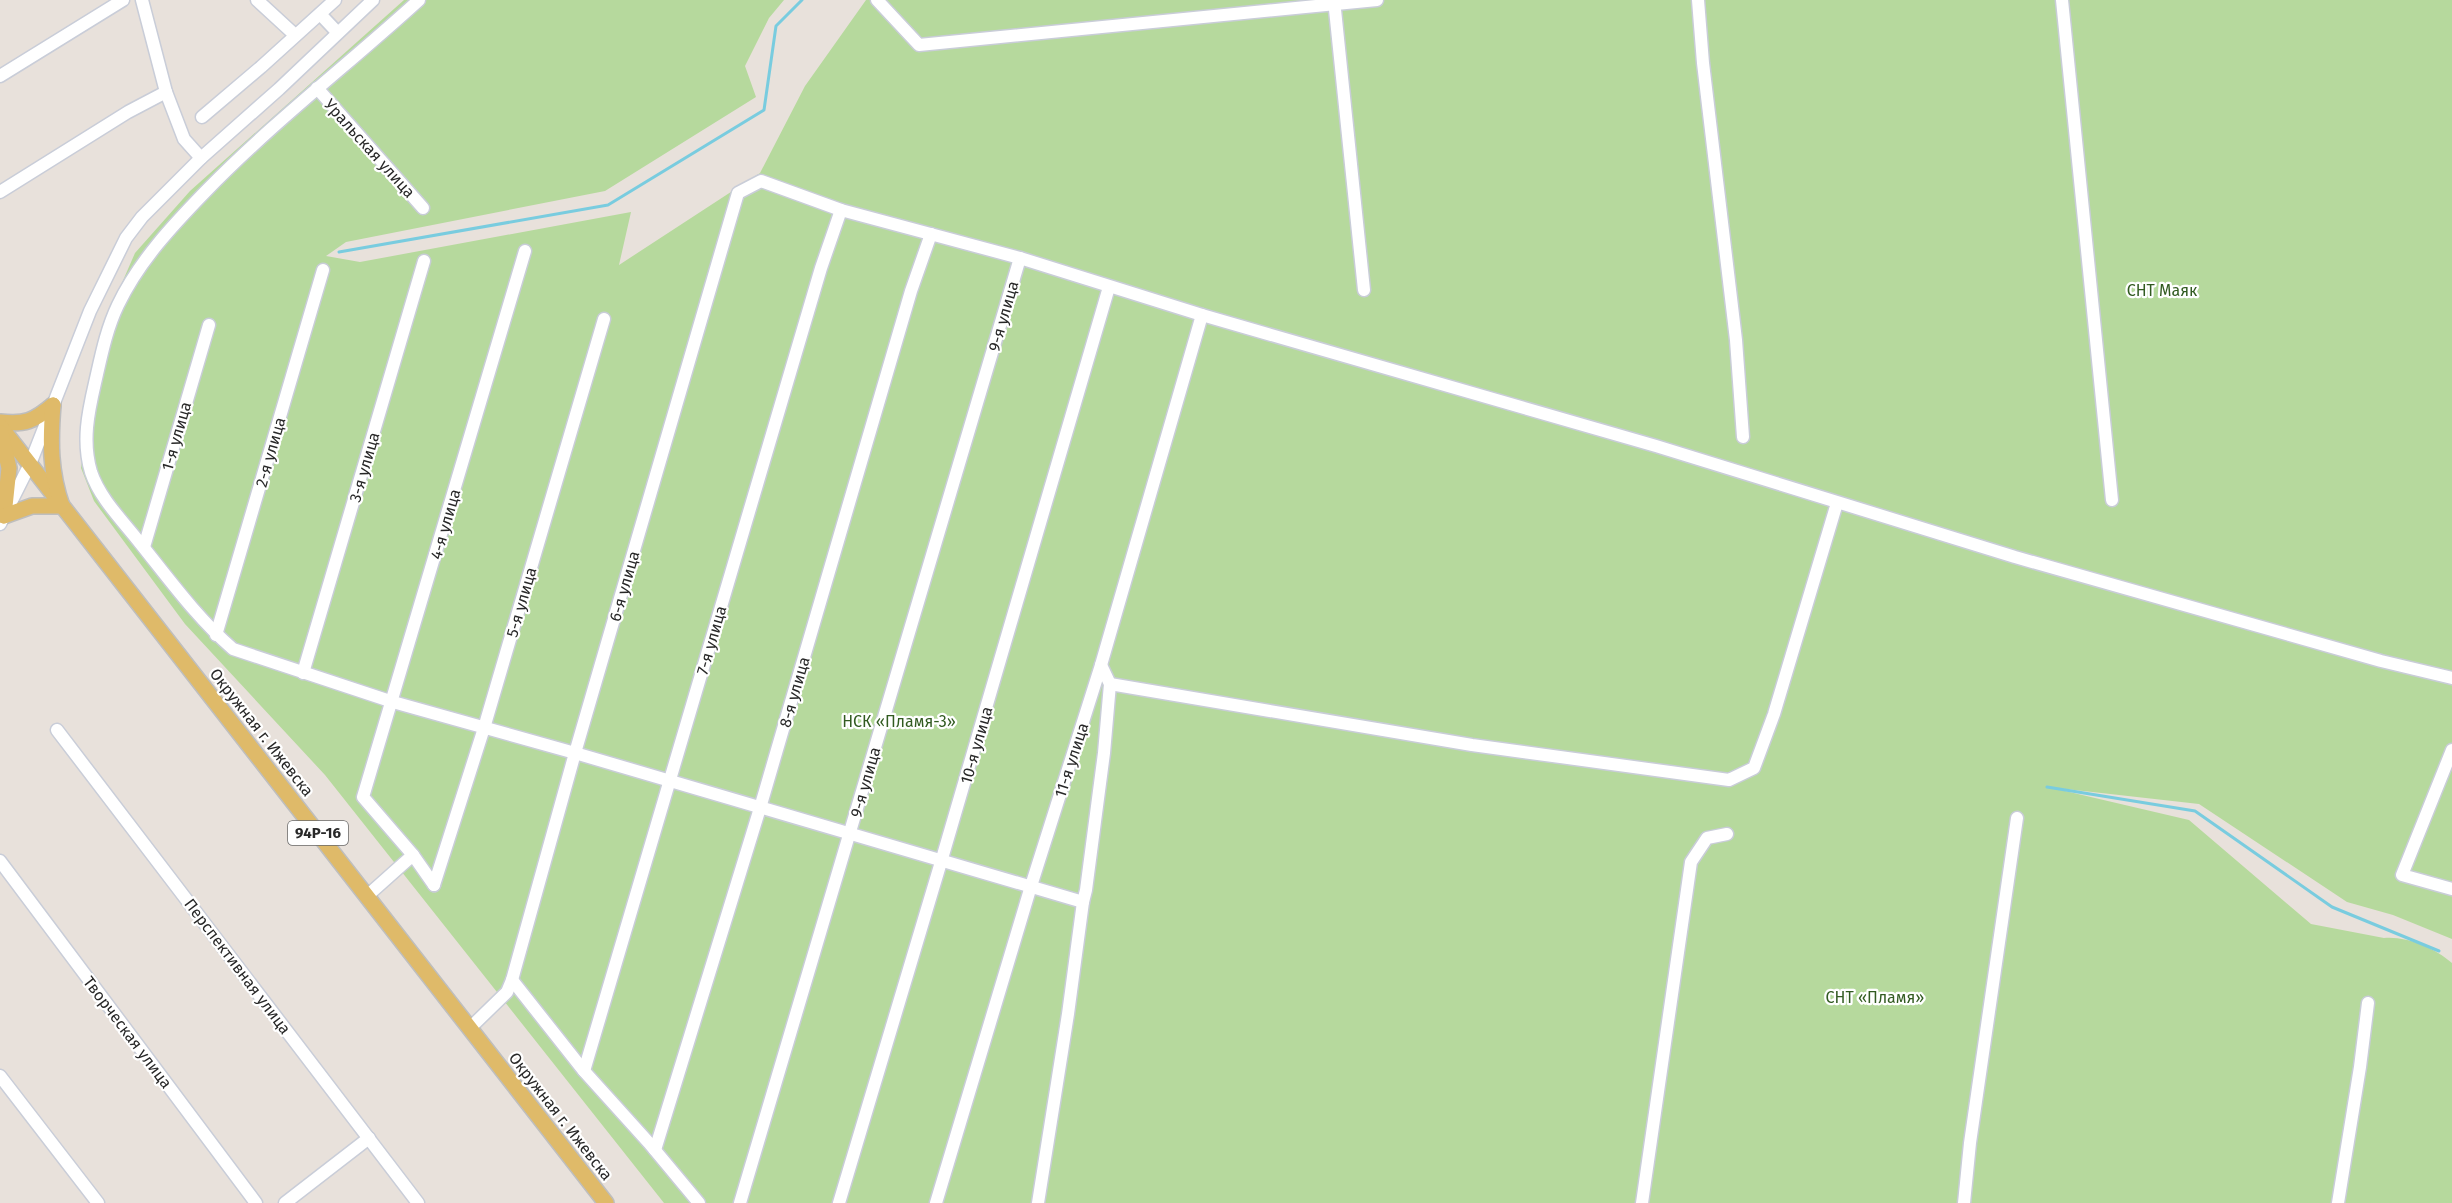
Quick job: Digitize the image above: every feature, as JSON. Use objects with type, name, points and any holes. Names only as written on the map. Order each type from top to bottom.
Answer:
[{"type":"main road","points":[[0,422],[16,424],[34,420],[53,405]]},
{"type":"main road","points":[[2,520],[32,506],[62,506],[52,472],[50,448],[53,405]]},
{"type":"main road","name":"Окружная г. Ижевска","points":[[0,426],[606,1203]]},
{"type":"main road","points":[[0,432],[6,446],[9,468],[2,520]]},
{"type":"street","points":[[0,76],[123,0]]},
{"type":"street","points":[[142,0],[166,92],[184,139],[201,158]]},
{"type":"street","points":[[257,0],[295,35]]},
{"type":"street","points":[[202,117],[261,68],[335,0]]},
{"type":"street","points":[[2,520],[30,464],[85,326],[126,238],[142,216],[201,158],[279,89],[373,0]]},
{"type":"street","points":[[419,0],[246,151],[181,216],[142,264],[127,288],[107,333],[86,424],[91,471],[98,489],[171,584],[216,635],[232,649],[393,702],[1083,902]]},
{"type":"street","points":[[877,0],[919,45],[1334,2],[1377,0]]},
{"type":"street","points":[[1698,0],[1702,63],[1736,340],[1743,437]]},
{"type":"street","points":[[2062,0],[2112,500]]},
{"type":"street","points":[[1334,2],[1364,290]]},
{"type":"street","points":[[321,14],[338,32]]},
{"type":"street","name":"Уральская улица","points":[[317,88],[423,208]]},
{"type":"street","points":[[0,192],[128,112],[166,92]]},
{"type":"street","name":"6-я улица","points":[[512,980],[575,753],[738,193],[760,181],[841,210]]},
{"type":"street","points":[[841,210],[1020,258],[1202,315],[1656,447],[2127,589],[2381,661],[2452,678]]},
{"type":"street","name":"7-я улица","points":[[584,1071],[818,279],[841,210]]},
{"type":"street","name":"8-я улица","points":[[656,1150],[760,808],[911,291],[931,234]]},
{"type":"street","name":"4-я улица","points":[[412,855],[363,797],[525,251]]},
{"type":"street","name":"9-я улица","points":[[740,1203],[1020,258]]},
{"type":"street","name":"3-я улица","points":[[303,673],[424,261]]},
{"type":"street","name":"2-я улица","points":[[216,635],[323,270]]},
{"type":"street","name":"10-я улица","points":[[839,1203],[942,862],[1109,287]]},
{"type":"street","name":"11-я улица","points":[[936,1203],[1031,886],[1101,665],[1202,315]]},
{"type":"street","name":"5-я улица","points":[[412,855],[434,885],[484,728],[604,319]]},
{"type":"street","name":"1-я улица","points":[[144,547],[209,325]]},
{"type":"street","points":[[85,326],[107,333]]},
{"type":"street","points":[[1110,684],[1472,745],[1729,780],[1754,768],[1774,714],[1837,503]]},
{"type":"street","points":[[1038,1203],[1086,890],[1104,753],[1110,684],[1101,665]]},
{"type":"street","name":"Перспективная улица","points":[[57,730],[418,1203]]},
{"type":"street","points":[[2452,750],[2402,875],[2452,889]]},
{"type":"street","points":[[1964,1203],[1970,1143],[2017,818]]},
{"type":"street","points":[[1642,1203],[1691,862],[1707,838],[1727,834]]},
{"type":"street","points":[[367,896],[412,855]]},
{"type":"street","name":"Творческая улица","points":[[0,861],[256,1203]]},
{"type":"street","points":[[470,1028],[507,992],[512,980],[584,1071],[656,1150],[699,1203]]},
{"type":"street","points":[[2338,1203],[2360,1067],[2367,1003]]},
{"type":"street","points":[[0,1076],[98,1203]]},
{"type":"street","points":[[285,1203],[369,1138]]},
{"type":"green space","name":"НСК «Пламя-3»","points":[[404,0],[784,0],[769,18],[745,66],[756,97],[605,191],[346,242],[326,256],[360,262],[631,212],[619,265],[760,173],[805,86],[866,0],[2452,0],[2452,939],[2393,915],[2347,902],[2199,804],[2048,787],[2189,820],[2311,924],[2411,941],[2437,952],[2452,963],[2452,1203],[664,1203],[325,775],[185,624],[94,501],[81,468],[101,331],[135,253],[190,191]]},
{"type":"waterway","points":[[339,252],[608,205],[764,110],[776,26],[802,0]]},
{"type":"waterway","points":[[2047,787],[2195,811],[2332,907],[2439,951]]},
{"type":"park label","name":"СНТ Маяк","points":[[2162,290]]},
{"type":"park label","name":"СНТ «Пламя»","points":[[1875,997]]}]
